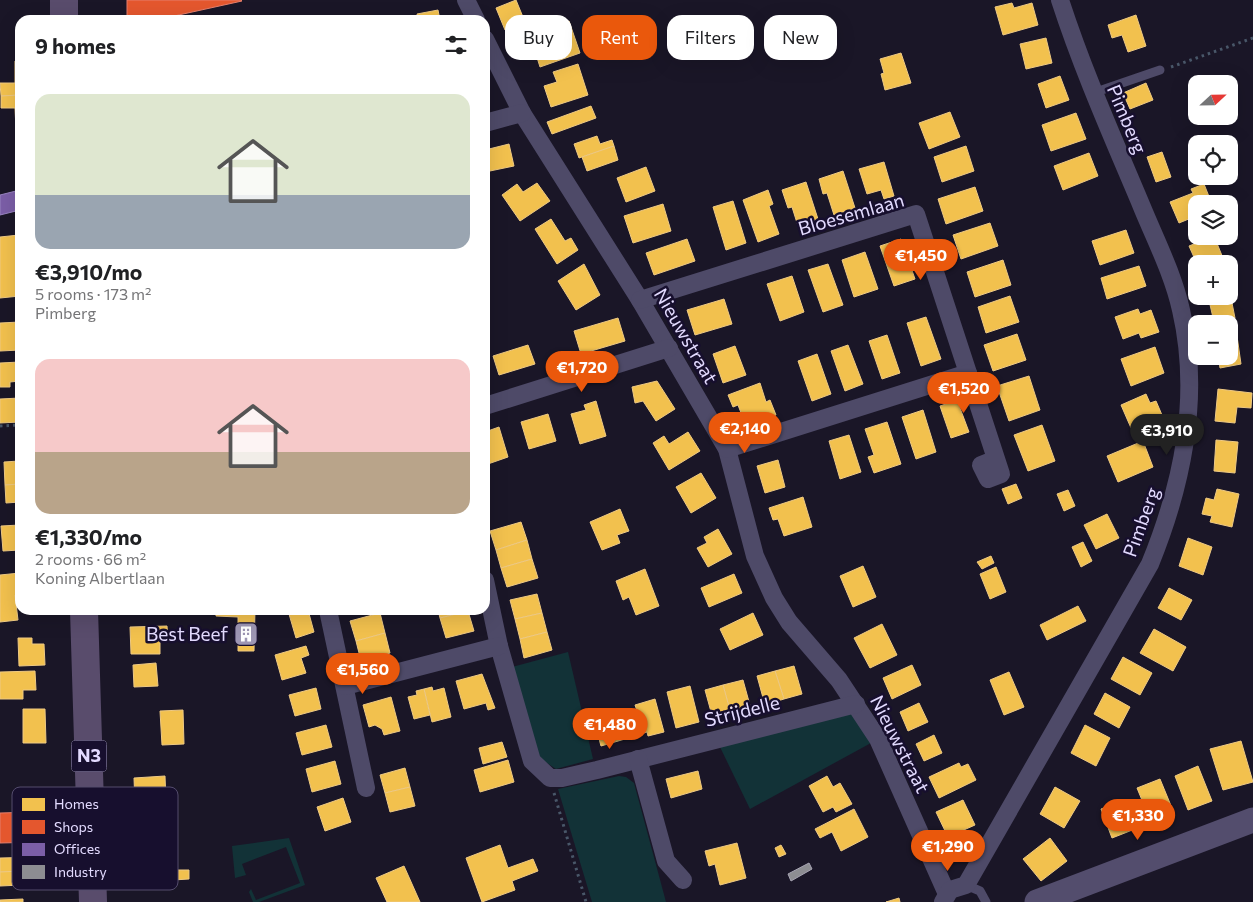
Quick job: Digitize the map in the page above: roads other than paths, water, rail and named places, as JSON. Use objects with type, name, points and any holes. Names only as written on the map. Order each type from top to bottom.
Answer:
[{"type":"main road","points":[[64,0],[64,15]]},
{"type":"main road","name":"N3","points":[[84,615],[89,787]]},
{"type":"street","points":[[466,0],[474,15]]},
{"type":"street","name":"Pimberg","points":[[966,885],[1150,564],[1167,522],[1181,470],[1188,423],[1189,387],[1186,341],[1181,310],[1173,282],[1092,93],[1060,0]]},
{"type":"street","name":"Nieuwstraat","points":[[490,49],[522,113],[640,300],[726,449],[755,556],[774,598],[790,622],[839,680],[882,746],[945,898]]},
{"type":"street","points":[[490,122],[522,113]]},
{"type":"street","name":"Bloesemlaan","points":[[640,300],[916,214],[1001,474],[988,479],[981,465],[996,459]]},
{"type":"street","points":[[490,404],[669,348]]},
{"type":"street","points":[[726,449],[968,373]]},
{"type":"street","points":[[345,686],[499,646],[490,604]]},
{"type":"street","points":[[329,615],[366,788]]},
{"type":"street","name":"Strijdelle","points":[[499,646],[532,761],[550,778],[562,778],[856,704]]},
{"type":"street","points":[[638,759],[666,861],[683,880]]},
{"type":"street","points":[[1037,902],[1253,820]]},
{"type":"street","points":[[945,898],[956,887],[966,885]]},
{"type":"lane","points":[[1092,93],[1160,70]]},
{"type":"lane","points":[[966,885],[980,891],[986,902]]},
{"type":"place","name":"Best Beef","points":[[246,634]]}]
